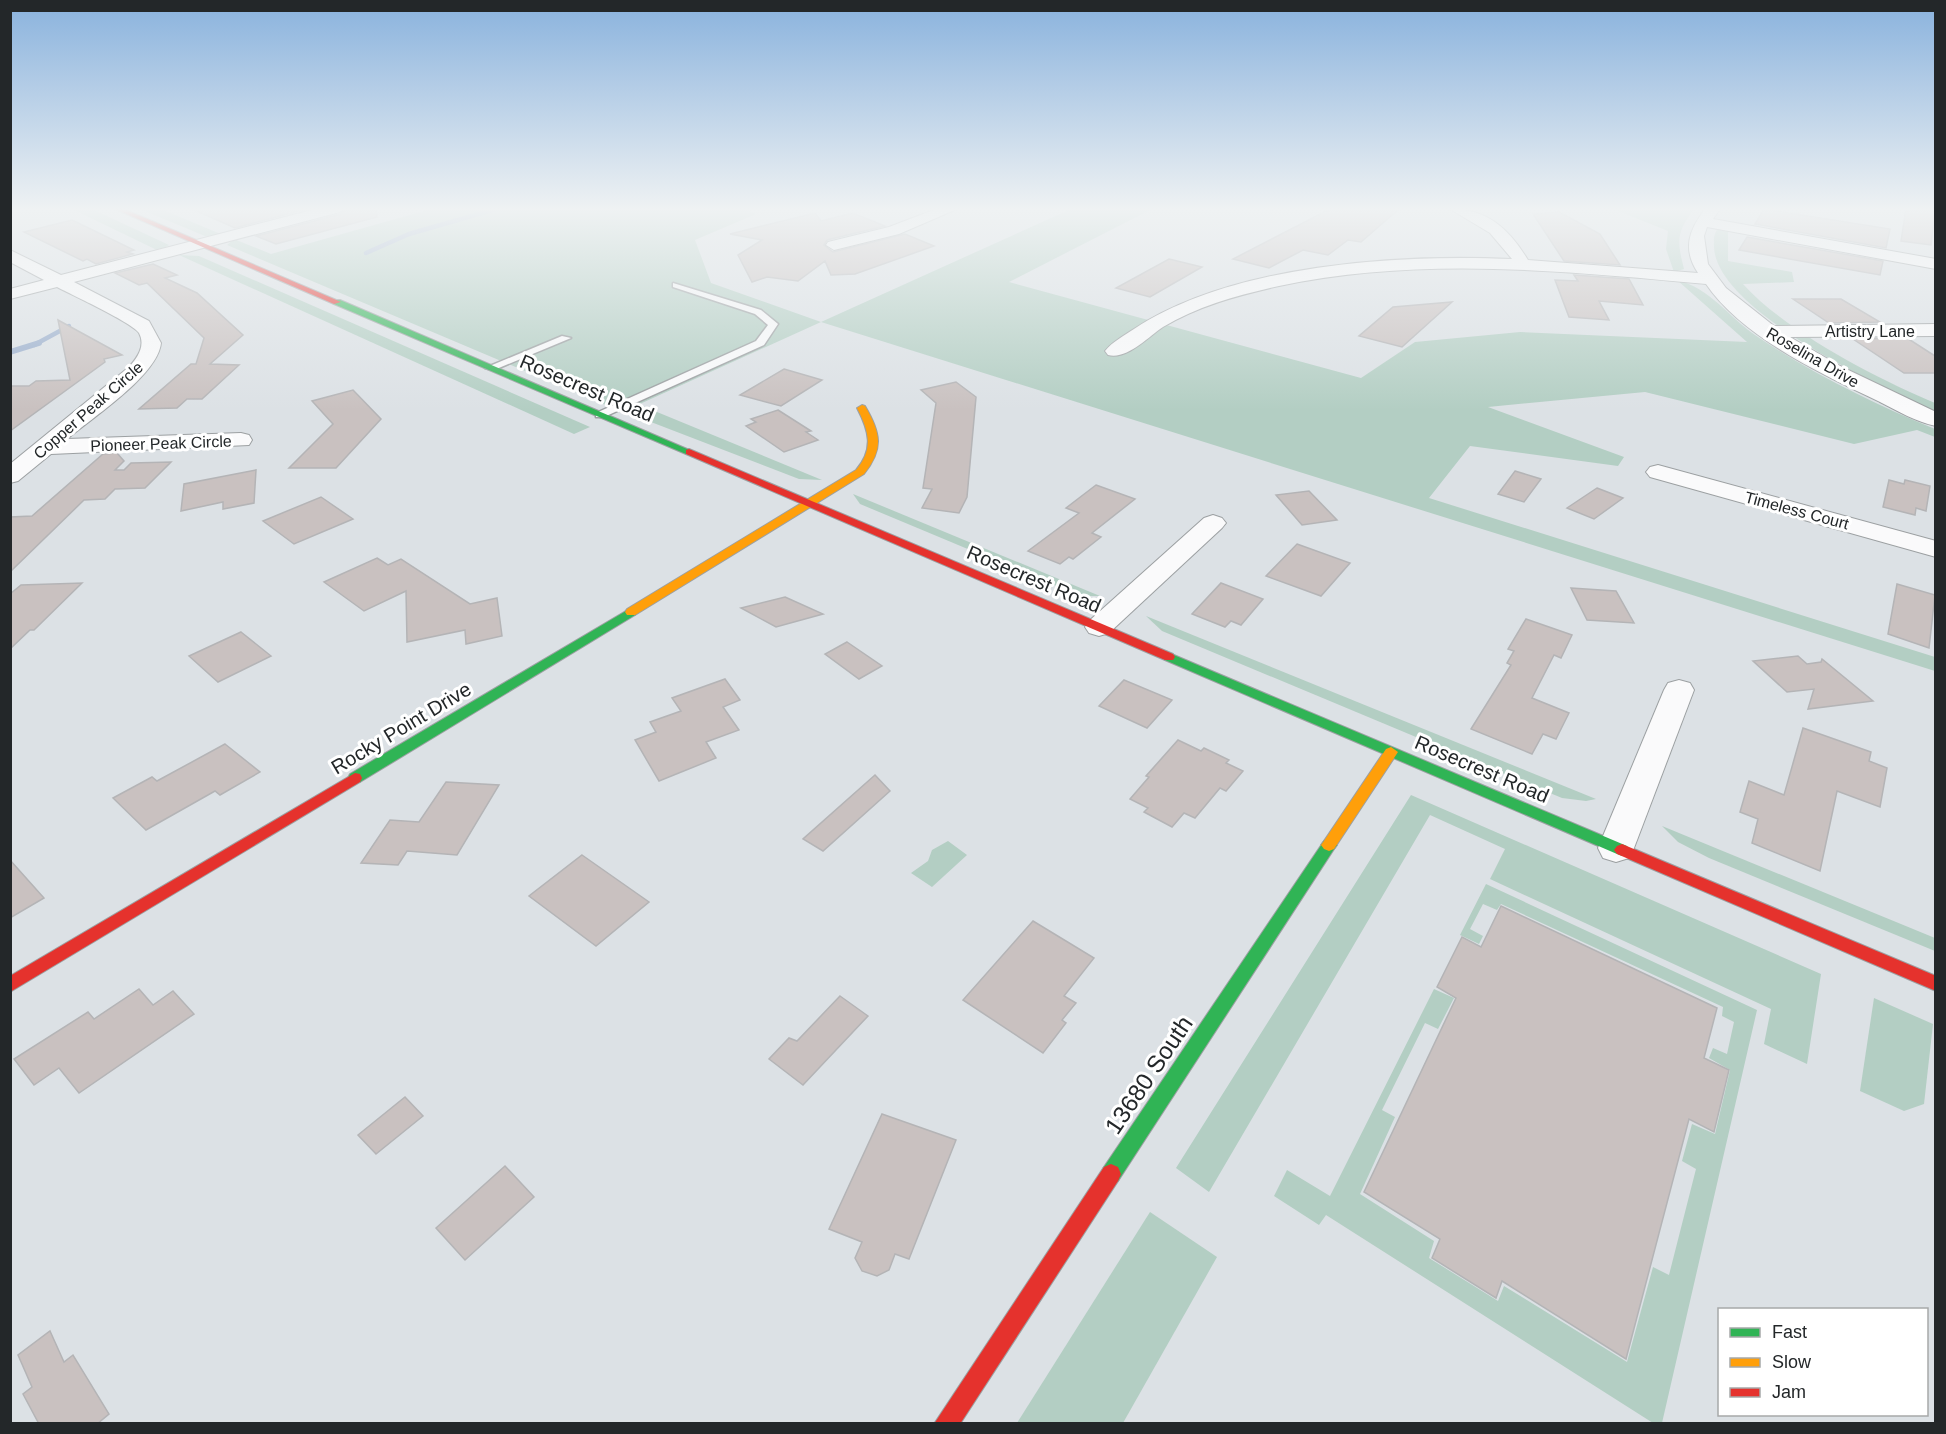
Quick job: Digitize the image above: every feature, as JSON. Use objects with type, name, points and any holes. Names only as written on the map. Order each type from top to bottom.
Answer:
[{"type":"main road","name":"Rosecrest Road","points":[[275,276],[1935,984]]},
{"type":"main road","name":"Rocky Point Drive","points":[[10,985],[812,505],[859,474],[871,460],[878,445],[877,437],[862,408]]},
{"type":"main road","name":"13680 South","points":[[946,1424],[1391,752]]},
{"type":"street","points":[[50,276],[60,281]]},
{"type":"street","points":[[10,294],[79,276]]},
{"type":"street","points":[[1115,351],[1173,314],[1219,297],[1306,276]]},
{"type":"street","points":[[1672,276],[1708,279]]},
{"type":"street","name":"Roselina Drive","points":[[1706,276],[1734,305],[1768,332],[1818,364],[1935,420]]},
{"type":"street","name":"Copper Peak Circle","points":[[10,476],[136,371],[145,362],[152,345],[148,331],[142,325],[60,281]]},
{"type":"street","name":"Artistry Lane","points":[[1768,332],[1935,330]]},
{"type":"street","name":"Pioneer Peak Circle","points":[[46,447],[241,440]]},
{"type":"street","name":"Timeless Court","points":[[1658,472],[1935,549]]},
{"type":"street","points":[[1099,627],[1213,523]]},
{"type":"street","points":[[1616,848],[1679,690]]},
{"type":"lane","points":[[600,415],[760,343],[773,324],[758,312],[676,285]]},
{"type":"lane","points":[[490,368],[567,338]]},
{"type":"green space","points":[[225,276],[245,276],[590,427],[574,434]]},
{"type":"green space","points":[[300,276],[708,276],[711,283],[821,322],[622,412]]},
{"type":"green space","points":[[923,276],[1021,276],[1009,282],[1361,378],[1415,342],[1520,332],[1747,342],[1677,280],[1699,289],[1746,328],[1776,349],[1843,387],[1935,429],[1935,437],[1917,430],[1854,444],[1645,392],[1488,407],[1624,457],[1618,466],[1470,446],[1429,498],[1935,657],[1935,671],[821,322]]},
{"type":"green space","points":[[1726,276],[1793,276],[1794,282],[1743,284],[1761,302],[1807,336],[1886,381],[1935,403],[1935,411],[1879,385],[1806,344],[1771,321],[1742,296]]},
{"type":"green space","points":[[640,405],[822,480],[799,479],[625,412]]},
{"type":"green space","points":[[853,494],[1100,596],[1087,596],[1066,590],[860,504]]},
{"type":"green space","points":[[1146,616],[1596,799],[1586,801],[1562,798],[1162,631]]},
{"type":"green space","points":[[1411,795],[1821,974],[1807,1064],[1764,1044],[1771,1009],[1490,879],[1505,849],[1430,815],[1209,1192],[1176,1168]]},
{"type":"green space","points":[[1662,826],[1935,938],[1935,951],[1709,858],[1678,842]]},
{"type":"green space","points":[[948,841],[967,855],[932,887],[911,873],[928,861],[932,850]]},
{"type":"green space","points":[[1486,884],[1757,1010],[1662,1423],[1653,1423],[1326,1215],[1319,1225],[1274,1196],[1287,1170],[1330,1196],[1434,989],[1454,998],[1438,1029],[1425,1023],[1382,1110],[1395,1117],[1360,1194],[1434,1241],[1429,1258],[1498,1301],[1504,1286],[1627,1362],[1653,1267],[1669,1275],[1696,1169],[1682,1161],[1692,1124],[1715,1134],[1730,1070],[1709,1058],[1713,1048],[1727,1054],[1734,1022],[1722,1016],[1723,1007],[1501,904],[1497,910],[1483,904],[1470,929],[1483,936],[1479,944],[1460,935]]},
{"type":"green space","points":[[1874,998],[1933,1024],[1924,1104],[1904,1111],[1860,1091]]},
{"type":"green space","points":[[1150,1212],[1217,1257],[1123,1423],[1017,1423]]},
{"type":"building","points":[[121,276],[173,276],[165,278],[197,293],[243,335],[210,364],[239,365],[202,399],[187,399],[177,408],[139,409],[191,364],[196,364],[204,338],[147,283],[139,285]]},
{"type":"building","points":[[749,276],[805,276],[798,281],[767,277],[752,282]]},
{"type":"building","points":[[1138,276],[1187,276],[1150,297],[1116,288]]},
{"type":"building","points":[[1575,276],[1629,279],[1643,305],[1599,301],[1609,320],[1569,317],[1555,280],[1578,281]]},
{"type":"building","points":[[1793,299],[1841,299],[1880,322],[1829,323]]},
{"type":"building","points":[[1452,302],[1402,347],[1359,336],[1393,307]]},
{"type":"building","points":[[58,320],[122,355],[104,359],[105,362],[10,431],[10,386],[29,386],[36,381],[70,380]]},
{"type":"building","points":[[1907,338],[1935,356],[1935,373],[1904,373],[1853,339]]},
{"type":"building","points":[[784,369],[822,380],[781,406],[740,395]]},
{"type":"building","points":[[956,382],[976,397],[967,497],[959,513],[922,508],[932,489],[923,488],[936,403],[921,390]]},
{"type":"building","points":[[353,390],[381,419],[336,468],[289,468],[333,424],[312,401]]},
{"type":"building","points":[[778,410],[811,431],[806,432],[818,440],[784,452],[746,426],[756,422],[751,419]]},
{"type":"building","points":[[117,453],[124,461],[115,470],[124,470],[131,463],[171,462],[145,488],[115,489],[105,499],[84,500],[10,572],[10,517],[32,516],[103,454]]},
{"type":"building","points":[[256,470],[254,503],[223,509],[223,502],[181,511],[184,484]]},
{"type":"building","points":[[1515,471],[1541,479],[1524,502],[1498,494]]},
{"type":"building","points":[[1889,480],[1904,484],[1905,480],[1930,486],[1926,511],[1916,508],[1915,515],[1883,507]]},
{"type":"building","points":[[1096,485],[1135,499],[1092,533],[1101,537],[1073,559],[1069,557],[1060,564],[1028,551],[1079,513],[1066,508]]},
{"type":"building","points":[[1597,488],[1623,498],[1594,519],[1567,508]]},
{"type":"building","points":[[1309,491],[1337,520],[1302,525],[1276,495]]},
{"type":"building","points":[[321,497],[353,519],[294,544],[263,521]]},
{"type":"building","points":[[1297,544],[1350,563],[1321,596],[1266,576]]},
{"type":"building","points":[[377,558],[388,565],[401,559],[470,604],[497,598],[502,636],[466,644],[465,630],[407,642],[406,591],[364,611],[324,582]]},
{"type":"building","points":[[82,583],[34,630],[30,630],[10,649],[10,594],[21,585]]},
{"type":"building","points":[[1221,583],[1263,599],[1241,625],[1231,621],[1225,627],[1192,614]]},
{"type":"building","points":[[1897,584],[1935,595],[1929,648],[1888,634]]},
{"type":"building","points":[[1571,588],[1616,591],[1634,623],[1587,620]]},
{"type":"building","points":[[785,597],[823,614],[776,627],[741,608]]},
{"type":"building","points":[[1526,619],[1572,635],[1561,658],[1554,655],[1532,698],[1569,713],[1556,739],[1543,734],[1532,754],[1471,729],[1511,665],[1507,663],[1514,651],[1508,649]]},
{"type":"building","points":[[241,632],[271,656],[218,682],[189,656]]},
{"type":"building","points":[[847,642],[882,666],[859,679],[825,654]]},
{"type":"building","points":[[1798,656],[1807,664],[1821,662],[1822,659],[1873,701],[1808,709],[1814,689],[1787,692],[1753,661]]},
{"type":"building","points":[[725,679],[740,700],[723,707],[739,730],[706,742],[716,758],[659,781],[635,740],[656,732],[650,722],[681,711],[672,698]]},
{"type":"building","points":[[1124,680],[1172,700],[1147,728],[1099,706]]},
{"type":"building","points":[[1803,728],[1871,752],[1869,761],[1887,768],[1880,807],[1837,791],[1820,871],[1752,843],[1758,819],[1740,812],[1749,781],[1784,795]]},
{"type":"building","points":[[1178,740],[1201,751],[1204,748],[1229,760],[1226,763],[1243,771],[1226,791],[1220,788],[1195,818],[1184,813],[1172,827],[1144,812],[1148,808],[1130,799],[1149,777],[1146,776]]},
{"type":"building","points":[[225,744],[260,772],[220,795],[215,791],[146,830],[113,798],[152,777],[157,781]]},
{"type":"building","points":[[875,775],[890,791],[823,851],[803,839]]},
{"type":"building","points":[[446,782],[499,785],[457,855],[407,851],[398,865],[361,863],[390,820],[419,822]]},
{"type":"building","points":[[582,855],[649,902],[596,946],[529,896]]},
{"type":"building","points":[[10,860],[44,898],[10,918]]},
{"type":"building","points":[[1501,906],[1717,1008],[1704,1058],[1729,1070],[1714,1132],[1689,1119],[1626,1359],[1502,1281],[1496,1298],[1432,1258],[1440,1239],[1364,1192],[1456,998],[1437,987],[1462,937],[1481,947]]},
{"type":"building","points":[[1033,921],[1094,958],[1064,996],[1076,1003],[1062,1020],[1066,1023],[1043,1053],[963,1000]]},
{"type":"building","points":[[139,989],[153,1005],[173,991],[194,1014],[79,1093],[59,1068],[34,1085],[14,1059],[88,1012],[94,1019]]},
{"type":"building","points":[[840,996],[868,1016],[803,1085],[769,1059],[789,1038],[797,1041]]},
{"type":"building","points":[[405,1097],[423,1116],[376,1154],[358,1135]]},
{"type":"building","points":[[882,1114],[956,1140],[909,1259],[895,1254],[889,1270],[877,1276],[862,1271],[855,1258],[862,1242],[829,1229]]},
{"type":"building","points":[[505,1166],[534,1197],[465,1260],[436,1228]]},
{"type":"building","points":[[50,1331],[64,1362],[73,1355],[109,1414],[97,1424],[39,1424],[23,1394],[32,1387],[18,1355]]},
{"type":"waterway","points":[[36,344],[69,326]]},
{"type":"waterway","points":[[10,352],[36,344]]},
{"type":"traffic: fast","points":[[337,302],[689,452]]},
{"type":"traffic: fast","points":[[355,778],[631,612]]},
{"type":"traffic: fast","points":[[1169,657],[1622,850]]},
{"type":"traffic: fast","points":[[1111,1174],[1329,845]]},
{"type":"traffic: slow","points":[[631,612],[860,472],[867,464],[874,449],[871,425],[862,408]]},
{"type":"traffic: slow","points":[[1329,845],[1391,752]]},
{"type":"traffic: jam","points":[[276,276],[337,302]]},
{"type":"traffic: jam","points":[[689,452],[1169,657]]},
{"type":"traffic: jam","points":[[10,985],[355,778]]},
{"type":"traffic: jam","points":[[1622,850],[1936,984]]},
{"type":"traffic: jam","points":[[946,1424],[1111,1174]]}]
